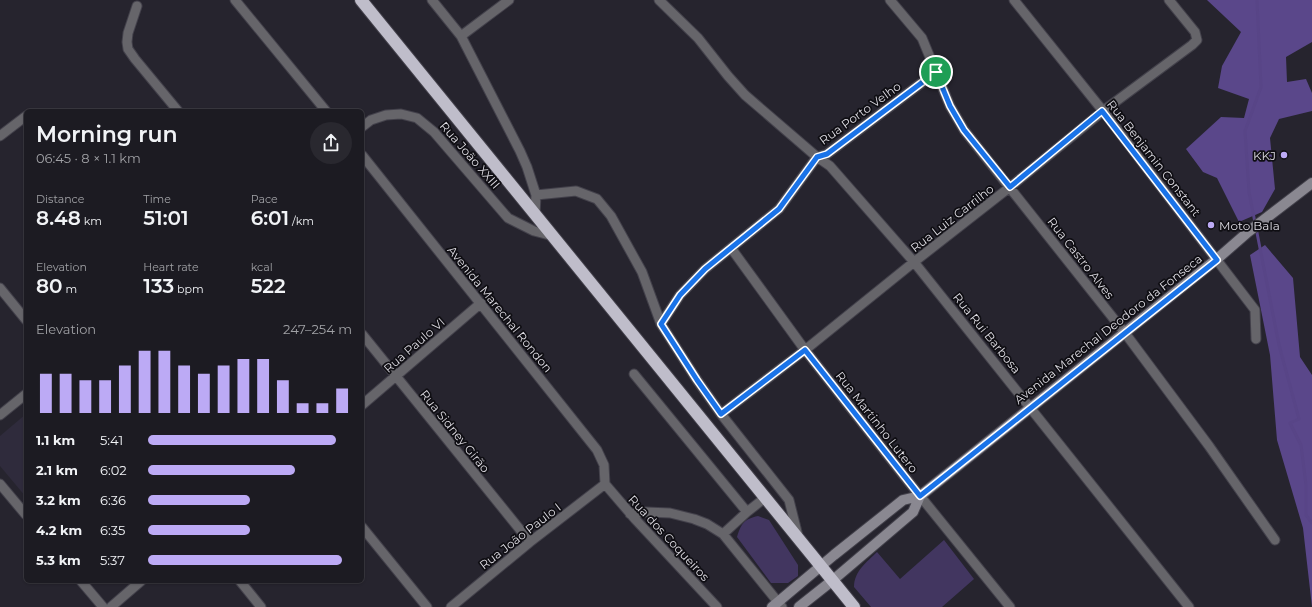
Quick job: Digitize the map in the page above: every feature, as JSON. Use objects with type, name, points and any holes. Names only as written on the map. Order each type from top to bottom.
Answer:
[{"type":"highway","points":[[361,0],[854,607]]},
{"type":"main road","name":"Avenida Marechal Deodoro da Fonseca","points":[[777,605],[903,500],[920,496],[1217,260],[1248,232],[1312,183]]},
{"type":"main road","name":"Avenida Marechal Deodoro da Fonseca","points":[[799,607],[913,512],[920,496]]},
{"type":"street","points":[[235,0],[324,109]]},
{"type":"street","points":[[432,0],[461,36],[520,151],[536,195],[535,215]]},
{"type":"street","points":[[461,36],[510,0]]},
{"type":"street","name":"Rua Rui Barbosa","points":[[659,0],[698,38],[745,95],[817,157],[830,166],[914,262],[1189,607]]},
{"type":"street","name":"Rua Castro Alves","points":[[890,0],[922,38],[950,106],[964,130],[1125,333],[1209,446],[1275,540]]},
{"type":"street","name":"Rua Benjamin Constant","points":[[1014,0],[1102,111],[1254,310],[1256,339]]},
{"type":"street","name":"Rua Luiz Carrilho","points":[[721,414],[805,350],[1010,187],[1102,111],[1192,45],[1197,40],[1195,32],[1169,0]]},
{"type":"street","points":[[137,6],[128,34],[128,49],[135,60],[176,109]]},
{"type":"street","name":"Rua Porto Velho","points":[[817,157],[827,154],[935,69]]},
{"type":"street","name":"Rua João XXIII","points":[[364,125],[371,120],[386,115],[401,114],[417,118],[434,132],[508,218],[534,232],[553,236]]},
{"type":"street","points":[[0,136],[24,118]]},
{"type":"street","name":"Avenida Marechal Rondon","points":[[364,157],[597,450],[604,464],[605,484]]},
{"type":"street","points":[[661,324],[680,295],[705,269],[779,209],[817,157]]},
{"type":"street","points":[[536,195],[576,191],[597,199],[610,216],[642,272],[661,324],[721,414],[789,500],[798,537]]},
{"type":"street","name":"Rua Martinho Lutero","points":[[731,248],[805,350],[1010,607]]},
{"type":"street","points":[[0,288],[24,318]]},
{"type":"street","name":"Rua Paulo VI","points":[[364,403],[481,303]]},
{"type":"street","name":"Rua Sidney Girão","points":[[364,336],[530,542]]},
{"type":"street","points":[[634,374],[747,512]]},
{"type":"street","points":[[0,415],[24,396]]},
{"type":"street","points":[[0,484],[24,513]]},
{"type":"street","name":"Rua dos Coqueiros","points":[[605,484],[630,514],[717,607]]},
{"type":"street","name":"Rua João Paulo I","points":[[451,607],[530,542],[605,484]]},
{"type":"street","points":[[723,534],[766,497]]},
{"type":"street","points":[[630,514],[646,512],[670,513],[707,524],[723,534],[777,605]]},
{"type":"street","points":[[364,528],[427,607]]},
{"type":"street","points":[[83,583],[103,607]]},
{"type":"street","points":[[111,607],[139,583]]},
{"type":"street","points":[[242,583],[261,607]]},
{"type":"shaded area","points":[[1207,0],[1312,0],[1312,42],[1286,57],[1287,82],[1306,79],[1312,93],[1312,111],[1279,119],[1270,138],[1275,189],[1262,212],[1239,222],[1217,178],[1203,172],[1186,149],[1221,117],[1244,118],[1249,99],[1218,88],[1222,66],[1241,32]]},
{"type":"shaded area","points":[[1265,245],[1293,278],[1300,357],[1312,375],[1312,607],[1303,528],[1277,440],[1270,355],[1250,255]]},
{"type":"shaded area","points":[[24,416],[24,495],[0,466],[0,436]]},
{"type":"shaded area","points":[[758,516],[769,520],[798,565],[798,576],[788,583],[771,583],[737,537],[740,529],[746,521]]},
{"type":"shaded area","points":[[944,540],[974,579],[942,607],[871,607],[854,587],[856,576],[865,563],[877,552],[900,579]]},
{"type":"waterway","points":[[1257,0],[1261,87],[1245,131],[1249,192],[1279,345],[1299,419],[1290,423],[1301,445],[1306,485],[1306,515],[1312,523]]},
{"type":"place","name":"KKJ","points":[[1284,155]]},
{"type":"place","name":"Moto Bala","points":[[1211,225]]},
{"type":"route","points":[[936,72],[950,106],[964,130],[1010,187],[1102,111],[1217,260],[920,496],[805,350],[721,414],[661,324],[680,295],[705,269],[779,209],[792,189],[817,157],[827,154],[936,72]]}]
